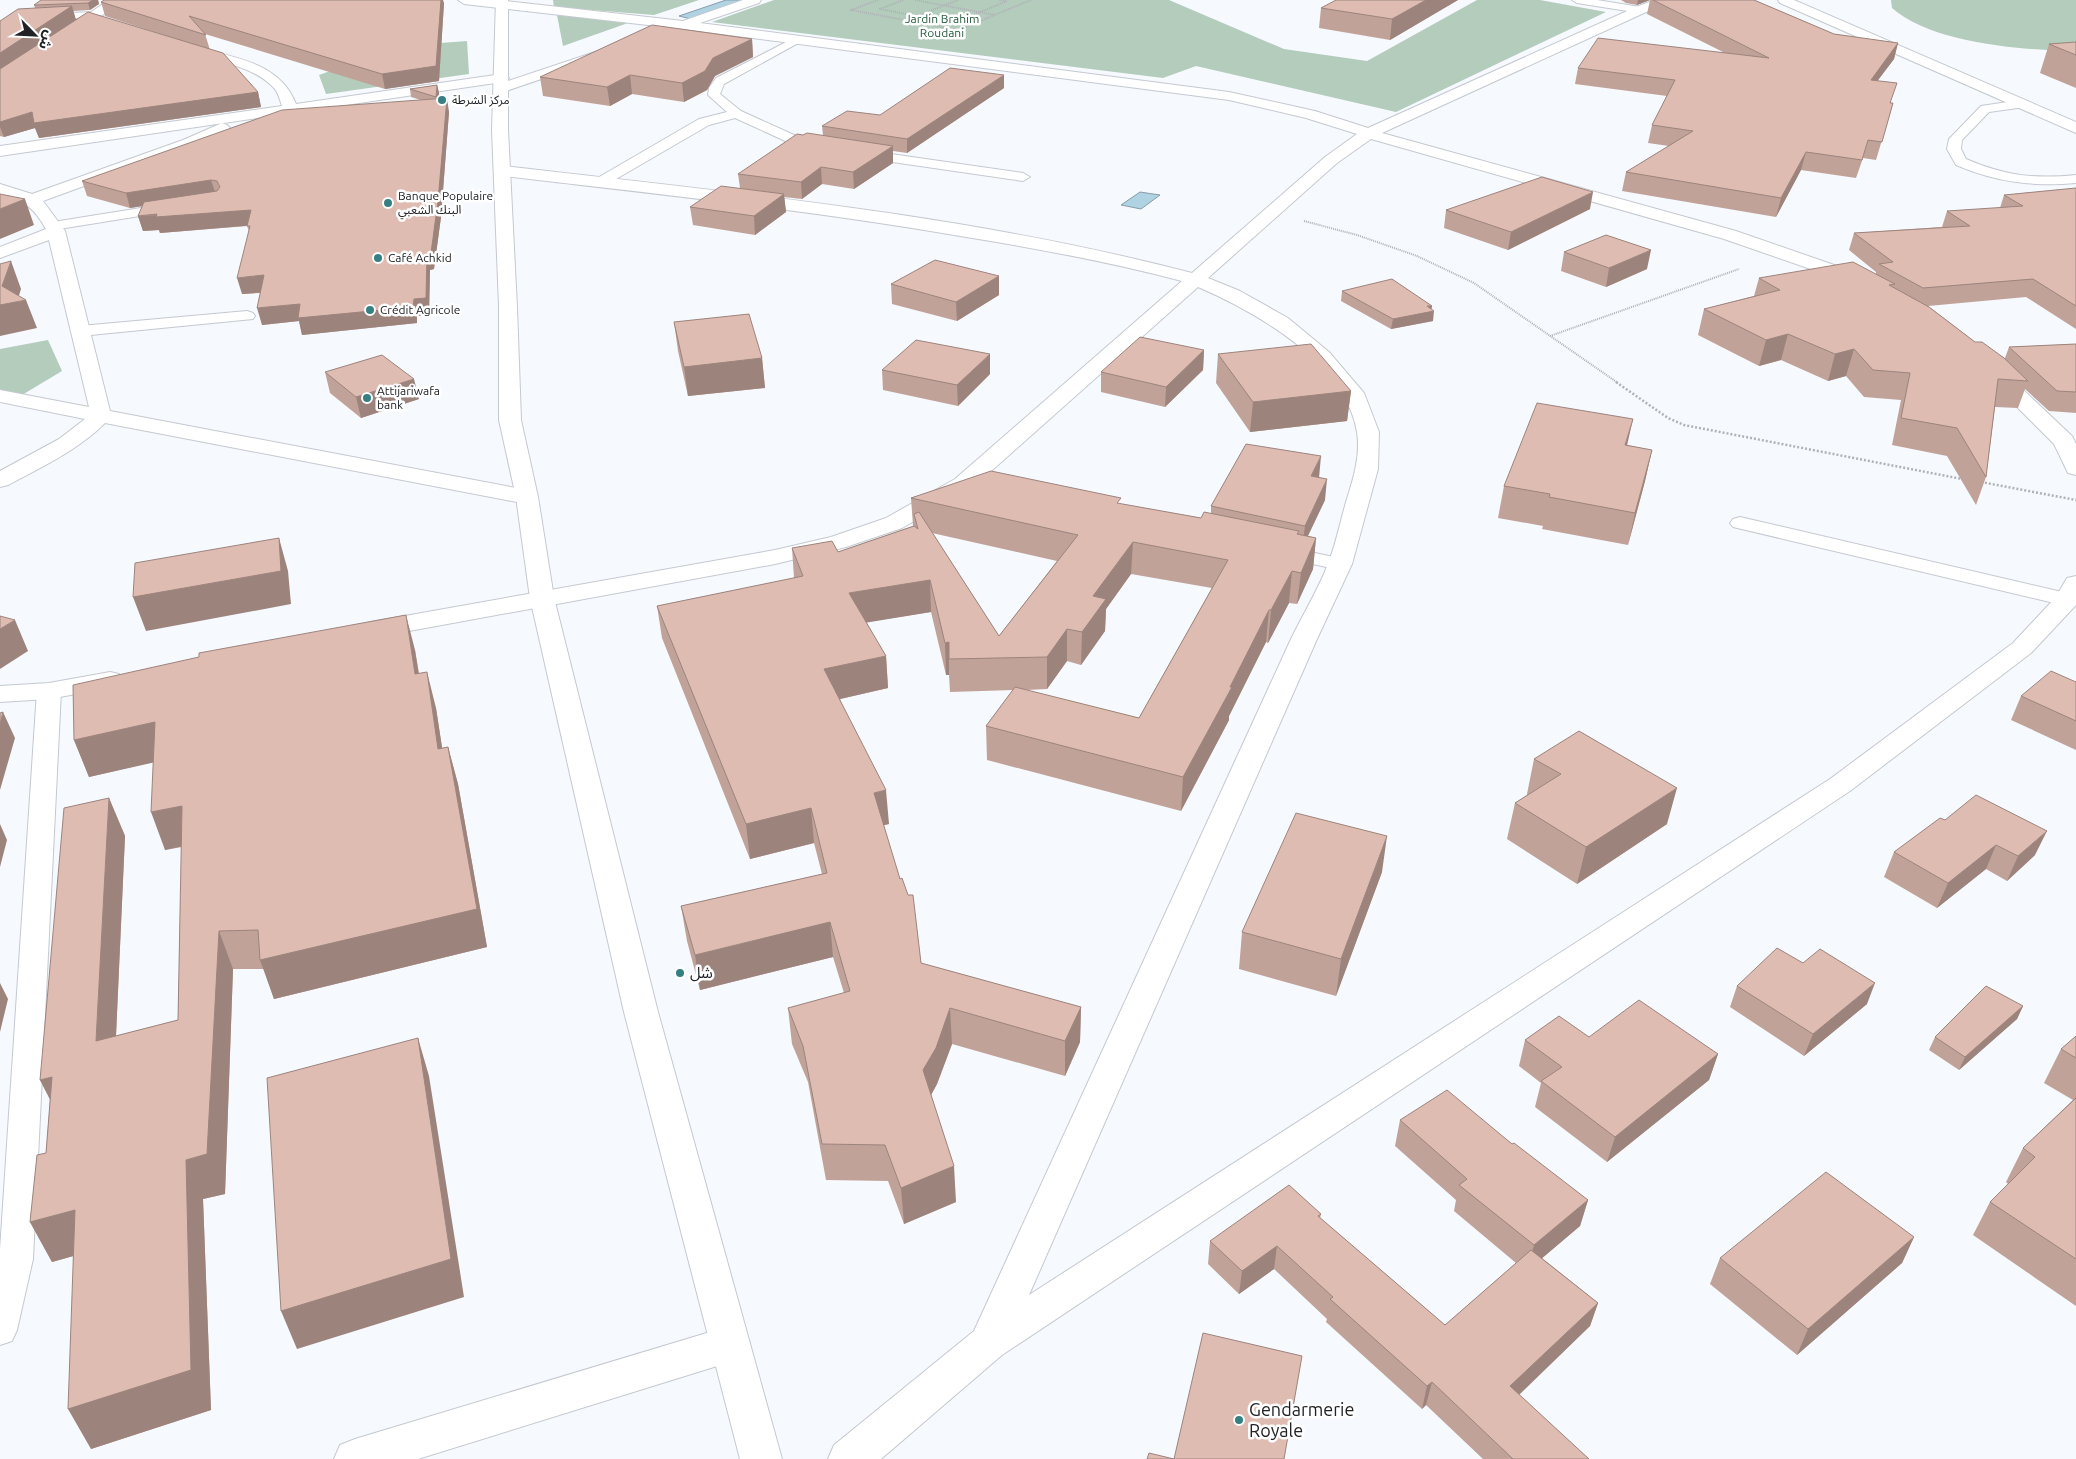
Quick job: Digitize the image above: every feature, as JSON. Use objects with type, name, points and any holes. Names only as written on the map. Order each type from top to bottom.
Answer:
[{"type":"street","points":[[50,46],[117,0]]},
{"type":"street","points":[[464,0],[502,3],[654,28],[718,0]]},
{"type":"street","points":[[626,31],[683,25],[755,0]]},
{"type":"street","points":[[349,634],[775,557],[838,542],[894,523],[973,486],[1195,279],[1331,160],[1369,133],[1666,0]]},
{"type":"street","points":[[1784,0],[2076,128]]},
{"type":"street","points":[[502,3],[500,45],[504,77],[500,130],[503,171],[510,420],[527,497],[542,598],[641,1012],[761,1459]]},
{"type":"street","points":[[93,16],[110,24]]},
{"type":"street","points":[[683,25],[1229,96],[1310,114],[1404,145],[1730,235],[1832,270],[1874,292]]},
{"type":"street","points":[[185,48],[261,72],[280,85],[290,108]]},
{"type":"street","points":[[0,151],[504,77],[610,50]]},
{"type":"street","points":[[33,199],[188,143],[214,132],[245,115]]},
{"type":"street","points":[[503,171],[774,203],[902,221],[1094,256],[1195,279],[1233,295],[1280,322],[1322,356],[1354,393],[1368,432],[1367,469],[1340,564],[1300,648],[988,1343]]},
{"type":"street","points":[[0,189],[33,199],[45,211],[54,228],[101,415]]},
{"type":"street","points":[[0,254],[54,228]]},
{"type":"street","points":[[1982,363],[2003,379],[2064,441],[2076,468]]},
{"type":"street","points":[[0,396],[527,497]]},
{"type":"street","points":[[0,480],[78,436],[101,415]]},
{"type":"street","points":[[849,1459],[988,1343],[1840,785],[2022,648],[2071,591]]},
{"type":"street","points":[[0,694],[50,691],[127,676]]},
{"type":"street","points":[[355,1459],[730,1344]]},
{"type":"lane","points":[[1577,0],[1640,10]]},
{"type":"lane","points":[[35,17],[93,16]]},
{"type":"lane","points":[[796,40],[720,81],[715,88],[714,95],[736,114],[799,142],[842,151],[1023,177]]},
{"type":"lane","points":[[2021,104],[1985,108],[1956,139],[1954,149],[1961,162],[1987,174],[2018,181],[2043,183],[2076,179]]},
{"type":"lane","points":[[599,183],[704,122],[736,114]]},
{"type":"lane","points":[[54,228],[187,205]]},
{"type":"lane","points":[[80,331],[247,316]]},
{"type":"lane","points":[[1740,523],[2071,591]]},
{"type":"lane","points":[[1262,548],[1340,564]]},
{"type":"lane","points":[[0,1330],[8,1262],[50,691]]},
{"type":"path","points":[[878,0],[851,10],[958,30],[1031,0]]},
{"type":"path","points":[[903,0],[880,9],[954,23],[1007,1],[999,0]]},
{"type":"path","points":[[915,0],[995,15]]},
{"type":"path","points":[[906,20],[958,0]]},
{"type":"path","points":[[1271,212],[1357,235],[1417,256],[1474,283],[1668,418],[1684,425],[1970,480]]},
{"type":"path","points":[[1550,336],[1784,253]]},
{"type":"path","points":[[1980,482],[2076,500]]},
{"type":"green space","points":[[553,0],[699,0],[654,15],[554,7]]},
{"type":"green space","name":"Jardin Brahim Roudani","points":[[774,0],[1169,0],[1284,49],[1367,61],[1477,0],[1540,0],[1606,12],[1396,112],[1196,66],[1163,78],[712,22]]},
{"type":"green space","points":[[1891,0],[2076,0],[2076,51],[2031,49],[1980,43],[1954,37],[1931,30],[1910,20],[1892,8]]},
{"type":"green space","points":[[557,15],[628,23],[563,46]]},
{"type":"green space","points":[[467,41],[469,74],[326,94],[319,75],[401,46]]},
{"type":"green space","points":[[48,340],[62,371],[22,395],[0,390],[0,349]]},
{"type":"water","points":[[726,0],[746,0],[691,19],[679,16]]},
{"type":"water","points":[[1140,192],[1160,195],[1141,209],[1121,205]]},
{"type":"building","points":[[41,0],[93,0],[88,3],[34,5]]},
{"type":"building","points":[[104,0],[441,0],[436,66],[382,74],[189,16],[206,35],[101,2]]},
{"type":"building","points":[[1336,0],[1426,0],[1392,19],[1321,8]]},
{"type":"building","points":[[1653,0],[1754,0],[1834,34],[1898,43],[1871,80],[1897,83],[1890,103],[1893,103],[1882,142],[1868,140],[1862,160],[1806,152],[1781,198],[1626,172],[1693,131],[1652,125],[1675,80],[1578,68],[1598,38],[1769,58]]},
{"type":"building","points":[[72,6],[0,53],[0,21],[18,9]]},
{"type":"building","points":[[88,12],[223,53],[258,92],[34,123],[32,112],[0,122],[0,69]]},
{"type":"building","points":[[652,25],[752,39],[713,58],[705,71],[682,83],[630,75],[607,87],[540,77]]},
{"type":"building","points":[[2076,42],[2076,55],[2049,44]]},
{"type":"building","points":[[950,68],[1004,75],[907,139],[822,126],[847,111],[880,115]]},
{"type":"building","points":[[437,85],[436,97],[410,89]]},
{"type":"building","points":[[447,98],[438,201],[431,253],[427,254],[426,298],[414,299],[413,307],[298,318],[300,304],[257,308],[264,275],[237,278],[250,226],[247,226],[251,210],[156,217],[157,214],[138,216],[144,202],[217,191],[220,187],[217,181],[211,180],[126,193],[82,181],[282,110]]},
{"type":"building","points":[[807,133],[893,146],[853,172],[821,167],[801,182],[738,174],[797,134],[803,135]]},
{"type":"building","points":[[1542,177],[1593,192],[1511,232],[1446,210]]},
{"type":"building","points":[[721,186],[784,194],[754,216],[690,207]]},
{"type":"building","points":[[2076,188],[2076,306],[2033,279],[1923,288],[1879,264],[1893,262],[1854,233],[1970,226],[1947,211],[2023,206],[2004,195]]},
{"type":"building","points":[[0,194],[25,199],[0,209]]},
{"type":"building","points":[[1606,235],[1651,250],[1609,268],[1564,252]]},
{"type":"building","points":[[935,260],[999,276],[956,302],[891,284]]},
{"type":"building","points":[[11,261],[2,286],[26,300],[0,305],[0,264]]},
{"type":"building","points":[[1853,262],[1895,284],[1889,285],[1929,307],[1975,342],[1982,342],[2004,358],[2028,381],[1998,379],[1986,477],[1957,428],[1901,418],[1910,373],[1873,370],[1854,349],[1835,354],[1788,334],[1766,340],[1704,309],[1780,290],[1759,278]]},
{"type":"building","points":[[1392,279],[1432,306],[1427,306],[1434,311],[1393,319],[1342,291]]},
{"type":"building","points":[[749,314],[762,358],[684,367],[674,322]]},
{"type":"building","points":[[1140,337],[1204,350],[1166,387],[1101,372]]},
{"type":"building","points":[[916,340],[990,354],[957,385],[882,370]]},
{"type":"building","points":[[1311,344],[1351,391],[1253,402],[1218,354]]},
{"type":"building","points":[[2076,344],[2076,392],[2057,391],[2009,347]]},
{"type":"building","points":[[382,355],[414,379],[356,397],[325,372]]},
{"type":"building","points":[[1537,403],[1633,419],[1625,445],[1652,450],[1635,513],[1549,497],[1550,494],[1504,486]]},
{"type":"building","points":[[1246,444],[1321,456],[1311,476],[1327,479],[1305,526],[1211,506]]},
{"type":"building","points":[[991,471],[1121,498],[1117,503],[1201,518],[1204,512],[1299,531],[1297,534],[1316,538],[1301,573],[1292,571],[1271,610],[1269,610],[1230,687],[1232,687],[1183,777],[986,726],[1015,687],[1139,718],[1228,560],[1133,542],[1093,596],[1106,599],[1082,632],[1067,629],[1047,657],[949,659],[949,642],[945,643],[930,580],[849,593],[886,656],[824,669],[886,790],[874,793],[900,879],[902,878],[908,895],[913,895],[921,963],[1081,1007],[1065,1041],[950,1008],[936,1048],[923,1070],[954,1166],[901,1188],[885,1145],[822,1144],[803,1046],[788,1008],[850,991],[830,922],[695,955],[681,906],[827,873],[811,808],[746,824],[657,606],[803,576],[792,548],[832,541],[838,552],[914,526],[918,529],[914,514],[919,512],[999,636],[1078,535],[911,498]]},
{"type":"building","points":[[279,538],[281,571],[133,597],[135,563]]},
{"type":"building","points":[[406,615],[415,674],[427,672],[438,749],[448,747],[477,909],[260,960],[258,930],[219,931],[207,1154],[186,1160],[191,1370],[68,1409],[75,1210],[30,1222],[37,1155],[46,1153],[52,1077],[40,1080],[64,808],[109,798],[96,1041],[178,1020],[182,806],[151,812],[155,722],[74,740],[73,685],[199,657],[199,653]]},
{"type":"building","points":[[0,616],[15,620],[0,629]]},
{"type":"building","points":[[2051,671],[2076,682],[2076,721],[2021,696]]},
{"type":"building","points":[[3,712],[0,724],[0,713]]},
{"type":"building","points":[[1579,731],[1677,788],[1586,847],[1515,803],[1561,774],[1534,759]]},
{"type":"building","points":[[1976,795],[2047,831],[2018,856],[1996,845],[1948,883],[1894,852],[1940,818],[1945,820]]},
{"type":"building","points":[[1296,813],[1387,836],[1341,959],[1242,932]]},
{"type":"building","points":[[1777,948],[1803,963],[1820,949],[1875,983],[1813,1034],[1737,986]]},
{"type":"building","points":[[1986,986],[2023,1006],[1965,1057],[1935,1037]]},
{"type":"building","points":[[1639,1000],[1718,1054],[1615,1137],[1541,1081],[1562,1067],[1525,1040],[1559,1016],[1589,1037]]},
{"type":"building","points":[[2076,1036],[2076,1058],[2061,1049]]},
{"type":"building","points":[[418,1038],[451,1259],[281,1311],[267,1078]]},
{"type":"building","points":[[1447,1090],[1512,1144],[1514,1143],[1588,1200],[1534,1245],[1459,1185],[1467,1179],[1400,1120]]},
{"type":"building","points":[[2076,1098],[2076,1259],[1990,1202],[2035,1157],[2023,1148]]},
{"type":"building","points":[[1826,1172],[1914,1237],[1808,1329],[1720,1258]]},
{"type":"building","points":[[1289,1185],[1321,1214],[1318,1216],[1445,1325],[1531,1250],[1598,1303],[1510,1386],[1589,1459],[1513,1459],[1432,1382],[1427,1386],[1330,1299],[1333,1297],[1277,1246],[1242,1271],[1210,1241]]},
{"type":"building","name":"Gendarmerie Royale","points":[[1203,1333],[1302,1356],[1284,1459],[1174,1459]]},
{"type":"building","points":[[1149,1453],[1174,1459],[1147,1459]]},
{"type":"place","name":"مركز الشرطة","points":[[442,100]]},
{"type":"place","name":"Banque Populaire البنك الشعبي","points":[[388,203]]},
{"type":"place","name":"Café Achkid","points":[[378,258]]},
{"type":"place","name":"Crédit Agricole","points":[[370,310]]},
{"type":"place","name":"Attijariwafa bank","points":[[367,398]]},
{"type":"place","name":"شل","points":[[680,973]]},
{"type":"place","name":"Gendarmerie Royale","points":[[1239,1420]]}]
